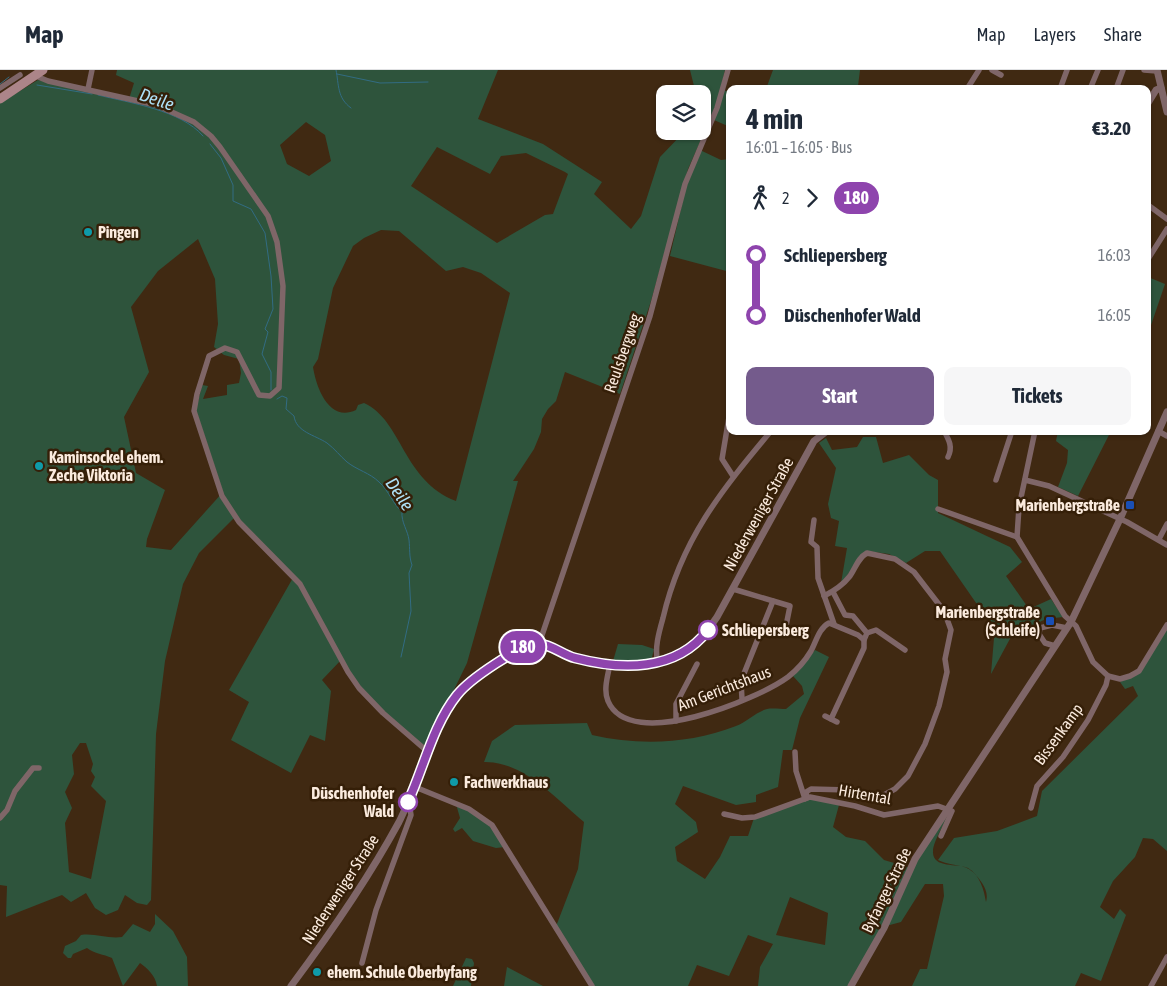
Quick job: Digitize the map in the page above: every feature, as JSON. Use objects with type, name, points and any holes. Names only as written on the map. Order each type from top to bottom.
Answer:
[{"type":"main road","points":[[0,99],[40,73]]},
{"type":"street","points":[[14,70],[26,83]]},
{"type":"street","points":[[88,89],[92,70]]},
{"type":"street","name":"Reulsbergweg","points":[[539,644],[650,316],[685,184],[717,108],[728,70]]},
{"type":"street","points":[[970,85],[979,70]]},
{"type":"street","points":[[992,70],[1001,75]]},
{"type":"street","points":[[1061,85],[1067,70]]},
{"type":"street","points":[[1092,85],[1098,70]]},
{"type":"street","points":[[1117,85],[1123,70]]},
{"type":"street","points":[[1144,70],[1157,71],[1167,112]]},
{"type":"street","points":[[40,73],[48,81],[156,105],[200,126],[220,147],[271,222],[277,242],[283,286],[279,388],[270,396],[259,395],[239,354],[230,348],[219,349],[210,354],[206,361],[194,403],[195,419],[217,484],[228,506],[239,522],[300,584],[348,672],[364,694],[428,752]]},
{"type":"street","points":[[0,88],[20,75]]},
{"type":"street","points":[[1151,98],[1156,90],[1161,88]]},
{"type":"street","points":[[1151,207],[1167,219]]},
{"type":"street","points":[[1151,254],[1167,229]]},
{"type":"street","name":"Byfanger Straße","points":[[852,986],[884,928],[915,859],[1069,625],[1120,519],[1167,412]]},
{"type":"street","points":[[1158,431],[1167,436]]},
{"type":"street","points":[[726,435],[722,459],[733,476]]},
{"type":"street","points":[[658,663],[656,654],[666,604],[684,558],[708,510],[733,476],[768,435]]},
{"type":"street","name":"Niederweniger Straße","points":[[291,986],[358,889],[407,805],[428,752],[450,705],[460,690],[508,656],[523,648],[539,644],[577,659],[640,666],[658,663],[687,650],[704,636],[733,588],[814,441],[822,435]]},
{"type":"street","points":[[946,435],[952,450],[948,457]]},
{"type":"street","points":[[996,480],[1011,435]]},
{"type":"street","points":[[1034,435],[1018,519],[1017,537],[1069,625]]},
{"type":"street","points":[[1025,480],[1049,486],[1120,519],[1167,545]]},
{"type":"street","points":[[938,509],[1017,537]]},
{"type":"street","points":[[814,520],[811,542],[817,547],[817,571],[824,596],[834,618],[834,624],[864,640]]},
{"type":"street","points":[[1159,539],[1167,524]]},
{"type":"street","points":[[806,799],[806,792],[811,789],[848,790],[876,797],[889,794],[908,776],[928,737],[948,672],[945,659],[951,630],[944,611],[930,590],[904,564],[889,556],[867,553],[860,558],[849,577],[833,592],[824,596]]},
{"type":"street","name":"Niederweniger Straße","points":[[733,588],[790,606],[786,626]]},
{"type":"street","points":[[833,592],[845,615],[853,616],[867,633]]},
{"type":"street","points":[[742,699],[741,681],[773,601]]},
{"type":"street","name":"Am Gerichtshaus","points":[[610,664],[606,697],[616,712],[636,721],[650,723],[676,721],[742,699],[768,688],[793,673],[809,655],[824,626],[834,624]]},
{"type":"street","points":[[1056,646],[1045,643],[1039,634],[1040,628],[1052,625],[1076,626],[1090,659],[1108,676],[1125,678],[1139,671],[1167,625]]},
{"type":"street","points":[[837,722],[828,718],[864,648],[864,640],[867,633],[876,630],[905,650]]},
{"type":"street","points":[[676,721],[676,706],[689,671],[696,664]]},
{"type":"street","name":"Bissenkamp","points":[[1031,808],[1037,786],[1063,757],[1088,720],[1106,685],[1108,676]]},
{"type":"street","points":[[795,752],[796,771],[806,799]]},
{"type":"street","points":[[0,818],[7,810],[15,791],[33,768],[39,768]]},
{"type":"street","points":[[415,787],[469,809],[492,825],[592,986]]},
{"type":"street","name":"Hirtental","points":[[724,814],[742,818],[755,817],[806,799],[855,806],[884,815],[938,806],[949,808]]},
{"type":"street","name":"Niederweniger Straße","points":[[362,963],[376,910],[411,815],[407,805]]},
{"type":"street","name":"Byfanger Straße","points":[[941,836],[952,810],[949,808]]},
{"type":"street","points":[[1151,986],[1167,957]]},
{"type":"green space","points":[[117,70],[498,70],[478,119],[543,144],[602,182],[594,194],[631,229],[641,216],[660,157],[676,140],[701,140],[688,169],[651,301],[620,394],[565,372],[556,401],[542,419],[541,432],[534,449],[513,481],[518,481],[467,663],[428,743],[423,745],[372,702],[341,660],[322,680],[331,691],[325,741],[310,735],[291,773],[231,740],[249,702],[229,690],[294,576],[235,517],[199,553],[183,584],[165,661],[156,734],[151,900],[147,905],[137,903],[125,895],[118,910],[106,915],[95,908],[86,893],[71,902],[62,895],[6,917],[7,886],[0,885],[0,103],[38,80],[129,99],[134,83],[116,75]],"holes":[[[306,122],[325,135],[331,161],[309,176],[287,164],[280,145]],[[437,147],[490,174],[501,156],[526,153],[565,172],[568,174],[553,214],[545,215],[497,243],[411,186]],[[381,230],[399,231],[446,271],[463,267],[481,273],[510,293],[456,501],[438,491],[424,479],[413,466],[387,423],[377,412],[364,403],[358,405],[356,410],[347,413],[338,412],[326,401],[317,384],[313,367],[318,359],[333,288],[353,246]],[[198,239],[215,279],[218,324],[214,347],[224,355],[239,359],[241,373],[239,383],[227,385],[227,395],[203,399],[208,386],[202,385],[196,410],[223,492],[171,550],[146,547],[147,539],[165,490],[136,473],[124,417],[149,372],[131,307],[158,271]],[[80,743],[86,743],[93,764],[91,771],[95,777],[91,786],[106,801],[91,879],[69,872],[65,823],[72,808],[65,792],[74,774],[72,755]]]},
{"type":"green space","points":[[690,70],[725,70],[717,104],[711,117],[711,85],[694,85]]},
{"type":"green space","points":[[773,70],[860,70],[858,85],[767,85]]},
{"type":"green space","points":[[724,90],[726,91],[726,125],[714,120]]},
{"type":"green space","points":[[700,150],[721,160],[726,159],[726,271],[670,256],[686,187]]},
{"type":"green space","points":[[1151,278],[1165,284],[1151,325]]},
{"type":"green space","points":[[1057,435],[1109,435],[1078,496],[1058,487],[1067,463],[1068,450],[1056,441]]},
{"type":"green space","points":[[863,437],[876,437],[883,463],[909,455],[929,475],[938,480],[938,513],[1010,547],[1022,562],[1006,576],[1029,609],[1051,599],[1063,617],[1046,619],[1012,635],[991,674],[995,626],[990,623],[940,551],[925,551],[906,563],[889,554],[867,551],[841,583],[847,548],[835,546],[839,521],[831,518],[828,504],[836,468],[819,443],[826,438],[832,450],[857,447]]},
{"type":"green space","points":[[1167,629],[1167,851],[1153,839],[1143,838],[1135,857],[1113,881],[1100,907],[1114,919],[1120,909],[1126,915],[1101,981],[1081,973],[1075,986],[912,986],[920,969],[927,969],[944,896],[943,884],[925,884],[901,922],[886,926],[852,986],[758,986],[760,967],[773,944],[748,935],[729,976],[697,965],[688,986],[590,986],[555,929],[578,869],[584,822],[525,774],[498,763],[484,762],[492,741],[515,725],[587,723],[592,735],[610,739],[646,742],[682,740],[700,737],[740,724],[767,709],[786,709],[804,694],[802,686],[793,676],[815,650],[829,657],[800,718],[792,750],[783,750],[778,787],[756,795],[756,802],[736,805],[683,786],[675,804],[696,822],[698,832],[675,847],[677,861],[705,879],[720,857],[730,836],[748,836],[754,818],[807,798],[839,805],[833,827],[846,837],[865,841],[884,860],[911,868],[948,814],[935,843],[934,857],[936,861],[941,863],[962,866],[938,860],[954,838],[997,831],[1037,816],[1042,791],[1138,696],[1133,686],[1125,689],[1120,682],[1141,670]],"holes":[[[976,875],[986,890],[986,902],[983,888]],[[790,897],[828,913],[825,945],[776,935]]]},
{"type":"green space","points":[[618,644],[642,645],[654,649],[651,661],[645,663],[613,661]]},
{"type":"green space","points":[[456,804],[489,822],[505,847],[496,848],[473,841],[462,828],[455,832],[453,829],[460,818]]},
{"type":"green space","points":[[155,914],[173,931],[187,957],[188,986],[157,986],[151,973],[140,963],[123,986],[112,958],[87,948],[73,954],[71,958],[68,958],[63,953],[65,946],[76,941],[81,935],[122,937],[133,924],[150,932],[155,924]]},
{"type":"green space","points":[[466,958],[472,959],[474,963],[471,986],[453,986]]},
{"type":"green space","points":[[507,967],[543,986],[504,986]]},
{"type":"waterway","points":[[336,70],[341,96],[351,108]]},
{"type":"waterway","points":[[337,74],[380,83],[428,82]]},
{"type":"waterway","name":"Deile","points":[[0,84],[9,77]]},
{"type":"waterway","name":"Deile","points":[[37,85],[92,94]]},
{"type":"waterway","name":"Deile","points":[[98,95],[169,114],[193,127],[203,136]]},
{"type":"waterway","name":"Deile","points":[[210,144],[221,158],[233,185],[233,201],[251,209],[265,233],[273,309],[265,329],[268,332],[262,354],[271,372],[271,390]]},
{"type":"waterway","name":"Deile","points":[[277,399],[282,396],[287,398],[286,409],[294,416],[298,426],[327,443],[344,460],[375,479],[402,512],[412,565],[409,573],[411,611],[401,657]]},
{"type":"bus line","name":"180","points":[[408,802],[431,745],[453,700],[464,688],[518,650],[535,644],[542,644],[577,659],[644,666],[673,658],[682,653],[704,636],[708,630]]},
{"type":"place","name":"Pingen","points":[[88,232]]},
{"type":"place","name":"Kaminsockel ehem. Zeche Viktoria","points":[[39,466]]},
{"type":"place","name":"Marienbergstraße","points":[[1130,505]]},
{"type":"place","name":"Marienbergstraße (Schleife)","points":[[1050,621]]},
{"type":"place","name":"Schliepersberg","points":[[708,630]]},
{"type":"place","name":"Fachwerkhaus","points":[[454,782]]},
{"type":"place","name":"Düschenhofer Wald","points":[[408,802]]},
{"type":"place","name":"ehem. Schule Oberbyfang","points":[[317,972]]}]
